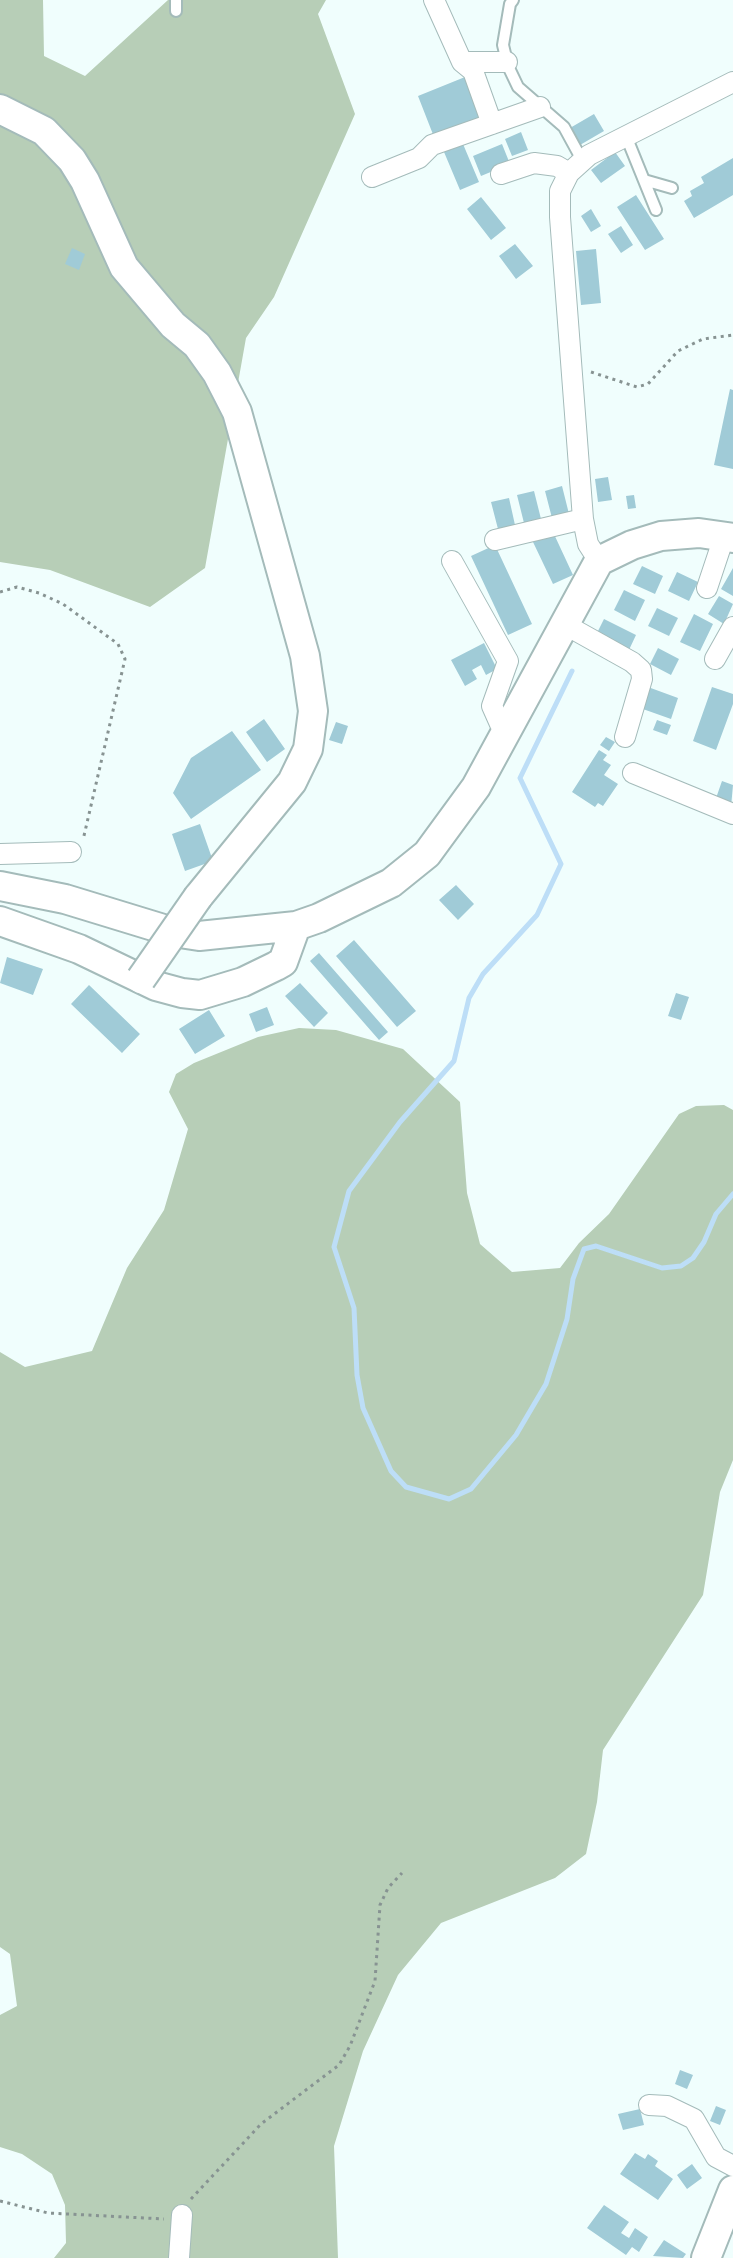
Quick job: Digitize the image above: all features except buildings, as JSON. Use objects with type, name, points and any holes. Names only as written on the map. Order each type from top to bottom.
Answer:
[{"type":"street","points":[[434,0],[462,62],[473,71],[492,124]]},
{"type":"street","points":[[462,62],[507,62]]},
{"type":"street","points":[[501,174],[534,163],[576,166],[626,136],[733,82]]},
{"type":"street","points":[[372,177],[418,158],[432,145],[540,107]]},
{"type":"street","points":[[0,109],[44,131],[72,160],[85,181],[124,267],[173,325],[197,345],[218,373],[237,412],[305,656],[313,711],[308,749],[292,782],[198,897],[141,979]]},
{"type":"street","points":[[576,166],[560,198],[583,519],[588,544],[599,561]]},
{"type":"street","points":[[495,540],[583,519]]},
{"type":"street","points":[[0,886],[65,899],[173,932],[199,936],[296,926],[319,918],[391,883],[427,854],[476,787],[508,732],[599,561],[632,545],[661,536],[699,533],[728,538],[707,588]]},
{"type":"street","points":[[452,561],[508,661],[492,706],[500,724],[508,732]]},
{"type":"street","points":[[564,624],[632,662],[641,670],[642,679],[626,736]]},
{"type":"street","points":[[715,659],[733,627]]},
{"type":"street","points":[[633,773],[733,814]]},
{"type":"street","points":[[0,854],[71,852]]},
{"type":"street","points":[[0,921],[39,933],[141,979],[182,993],[200,995],[243,982],[283,962],[296,926]]},
{"type":"street","points":[[648,2105],[667,2106],[694,2119],[716,2157],[733,2166]]},
{"type":"street","points":[[706,2258],[733,2190]]},
{"type":"street","points":[[179,2258],[182,2215]]},
{"type":"lane","points":[[513,0],[510,4],[503,45],[507,62],[518,87],[564,127],[576,166]]},
{"type":"lane","points":[[626,136],[656,210]]},
{"type":"lane","points":[[644,180],[672,188]]},
{"type":"path","points":[[572,366],[637,387],[648,384],[678,351],[703,339],[733,335]]},
{"type":"path","points":[[0,592],[17,587],[39,593],[63,604],[118,644],[125,659],[83,840],[81,846],[71,852]]},
{"type":"path","points":[[0,2201],[48,2213],[85,2216],[158,2220],[182,2215],[193,2196],[261,2124],[339,2065],[350,2046],[375,1981],[380,1905],[388,1888],[402,1873]]},
{"type":"green space","points":[[0,0],[43,0],[44,56],[85,76],[168,0],[326,0],[318,14],[355,114],[274,297],[246,338],[205,568],[150,607],[50,570],[0,562]]},
{"type":"green space","points":[[299,1028],[336,1030],[403,1049],[460,1102],[467,1193],[480,1244],[512,1272],[560,1268],[579,1243],[609,1214],[679,1114],[696,1106],[724,1105],[733,1110],[733,1460],[720,1492],[703,1595],[603,1750],[597,1802],[586,1854],[555,1878],[441,1923],[398,1975],[363,2051],[334,2146],[338,2258],[54,2258],[66,2243],[65,2205],[52,2174],[22,2154],[0,2147],[0,2015],[17,2006],[10,1954],[0,1947],[0,1352],[25,1367],[92,1351],[127,1268],[164,1210],[188,1129],[169,1092],[176,1074],[194,1063],[258,1037]]},
{"type":"waterway","points":[[572,671],[520,778],[561,864],[537,915],[483,974],[469,998],[454,1061],[400,1122],[349,1191],[334,1247],[354,1308],[357,1375],[363,1408],[391,1471],[406,1487],[449,1499],[471,1489],[516,1435],[546,1384],[567,1319],[573,1279],[584,1249],[596,1246],[662,1268],[681,1266],[693,1258],[704,1242],[716,1214],[733,1194]]}]
